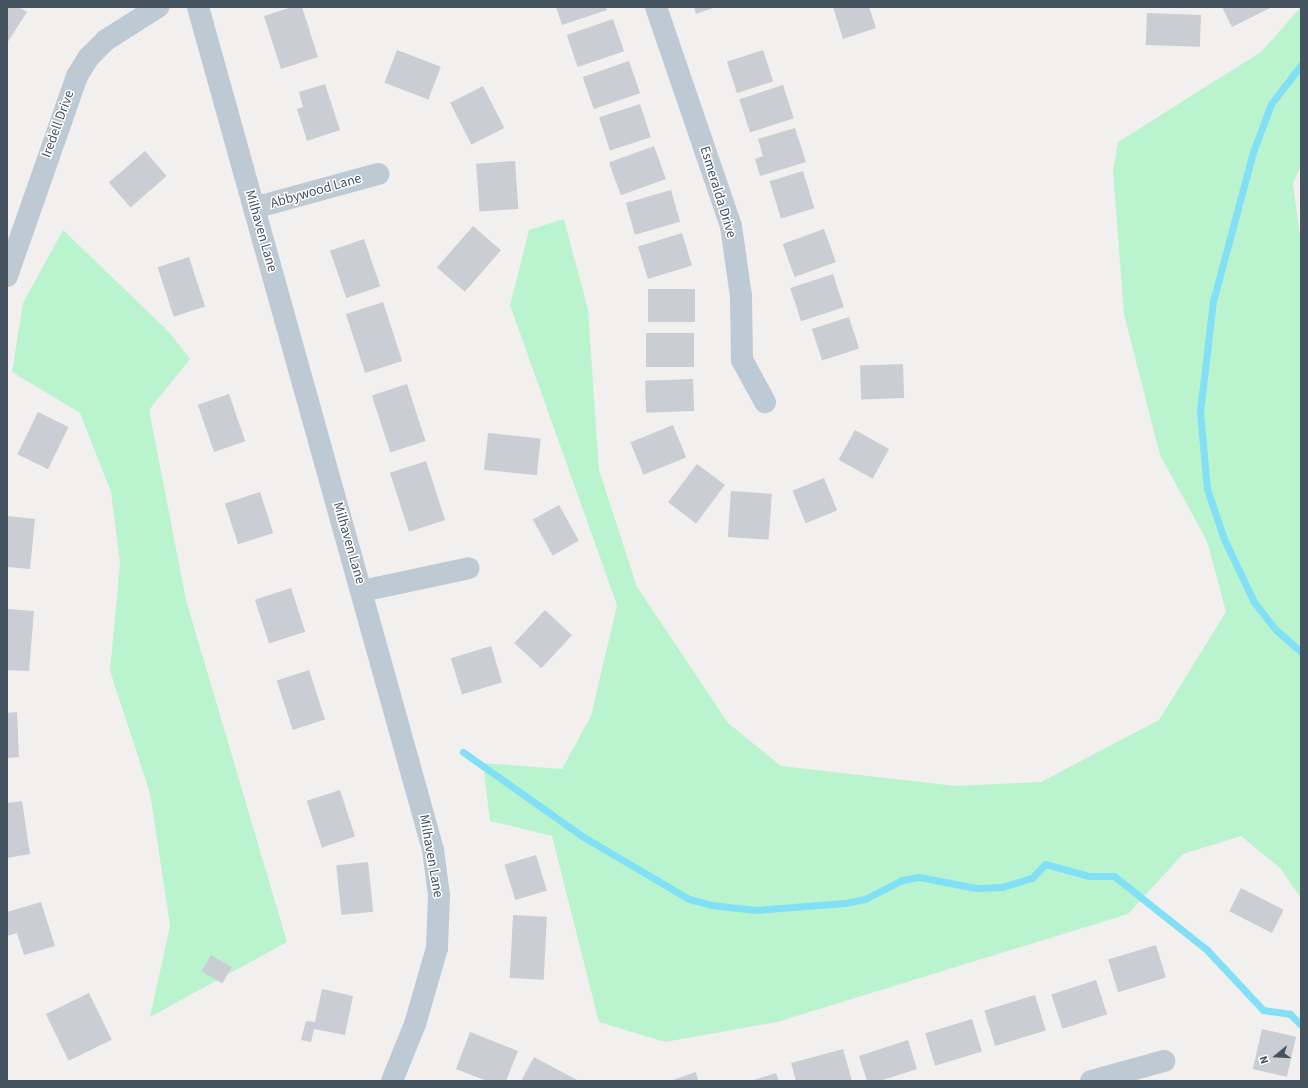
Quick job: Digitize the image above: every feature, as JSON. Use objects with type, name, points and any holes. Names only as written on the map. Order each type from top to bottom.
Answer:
[{"type":"street","name":"Iredell Drive","points":[[7,276],[77,76],[89,57],[106,40],[158,7]]},
{"type":"street","name":"Milhaven Lane","points":[[198,7],[418,788],[439,895],[436,948],[415,1024],[392,1081]]},
{"type":"street","name":"Esmeralda Drive","points":[[656,7],[731,226],[741,296],[742,360],[765,402]]},
{"type":"street","name":"Abbywood Lane","points":[[254,208],[378,174]]},
{"type":"street","points":[[362,591],[469,568]]},
{"type":"street","points":[[1091,1081],[1164,1061]]},
{"type":"green space","points":[[1301,7],[1301,165],[1293,184],[1301,243],[1301,898],[1280,868],[1241,836],[1183,854],[1128,914],[777,1022],[665,1042],[599,1022],[552,836],[490,821],[483,763],[562,769],[591,716],[617,605],[510,305],[529,230],[564,219],[588,310],[599,470],[637,587],[728,723],[781,766],[956,786],[1041,782],[1159,720],[1226,612],[1207,541],[1160,455],[1124,314],[1113,171],[1118,142],[1261,52]]},
{"type":"green space","points":[[63,230],[169,332],[190,359],[149,410],[186,600],[287,942],[150,1017],[170,926],[150,793],[110,671],[120,563],[111,492],[80,413],[12,372],[23,303]]},
{"type":"building","points":[[7,7],[19,7],[27,12],[7,43]]},
{"type":"building","points":[[292,7],[302,7],[318,57],[281,69],[264,16]]},
{"type":"building","points":[[556,7],[606,7],[607,10],[562,25]]},
{"type":"building","points":[[694,7],[716,7],[696,14]]},
{"type":"building","points":[[833,7],[869,7],[876,28],[843,39]]},
{"type":"building","points":[[1222,7],[1272,7],[1232,27]]},
{"type":"building","points":[[1147,13],[1201,15],[1200,47],[1146,45]]},
{"type":"building","points":[[613,19],[624,51],[578,67],[567,35]]},
{"type":"building","points":[[397,50],[441,67],[428,100],[384,83]]},
{"type":"building","points":[[763,50],[773,81],[737,93],[727,62]]},
{"type":"building","points":[[629,61],[640,93],[594,109],[583,77]]},
{"type":"building","points":[[325,84],[340,130],[307,141],[297,109],[303,107],[299,92]]},
{"type":"building","points":[[783,85],[794,118],[750,133],[739,99]]},
{"type":"building","points":[[483,86],[504,128],[471,145],[450,103]]},
{"type":"building","points":[[640,104],[651,137],[610,151],[599,117]]},
{"type":"building","points":[[795,128],[806,162],[760,176],[755,159],[763,156],[758,139]]},
{"type":"building","points":[[654,146],[666,179],[621,195],[609,162]]},
{"type":"building","points":[[145,151],[167,176],[130,207],[109,182]]},
{"type":"building","points":[[515,161],[518,209],[479,212],[476,164]]},
{"type":"building","points":[[803,171],[814,208],[781,219],[770,181]]},
{"type":"building","points":[[671,190],[680,222],[635,235],[626,203]]},
{"type":"building","points":[[473,226],[501,250],[465,292],[437,268]]},
{"type":"building","points":[[824,229],[836,262],[795,277],[783,244]]},
{"type":"building","points":[[682,233],[692,266],[648,279],[638,246]]},
{"type":"building","points":[[364,239],[380,286],[346,298],[330,251]]},
{"type":"building","points":[[189,257],[205,306],[174,317],[158,267]]},
{"type":"building","points":[[833,274],[844,307],[801,321],[790,288]]},
{"type":"building","points":[[648,289],[695,289],[695,322],[648,322]]},
{"type":"building","points":[[383,302],[402,361],[365,373],[346,314]]},
{"type":"building","points":[[849,317],[859,348],[822,360],[812,329]]},
{"type":"building","points":[[646,333],[694,333],[694,367],[646,367]]},
{"type":"building","points":[[903,364],[904,398],[861,399],[860,366]]},
{"type":"building","points":[[693,379],[694,411],[646,413],[645,381]]},
{"type":"building","points":[[407,384],[426,441],[390,452],[372,395]]},
{"type":"building","points":[[229,394],[245,441],[214,452],[198,405]]},
{"type":"building","points":[[38,412],[69,427],[48,469],[17,454]]},
{"type":"building","points":[[673,425],[686,457],[643,475],[630,442]]},
{"type":"building","points":[[855,430],[889,449],[873,479],[839,460]]},
{"type":"building","points":[[488,433],[541,439],[537,475],[484,470]]},
{"type":"building","points":[[426,461],[445,520],[409,532],[390,473]]},
{"type":"building","points":[[697,464],[725,485],[696,523],[668,502]]},
{"type":"building","points":[[824,478],[837,510],[806,523],[792,491]]},
{"type":"building","points":[[731,491],[772,494],[769,540],[728,537]]},
{"type":"building","points":[[260,492],[273,533],[238,544],[225,503]]},
{"type":"building","points":[[559,505],[579,541],[553,555],[533,520]]},
{"type":"building","points":[[7,516],[35,519],[30,569],[7,567]]},
{"type":"building","points":[[291,588],[305,632],[269,643],[255,600]]},
{"type":"building","points":[[7,609],[34,611],[29,671],[7,670]]},
{"type":"building","points":[[545,610],[572,635],[541,668],[514,643]]},
{"type":"building","points":[[491,646],[502,682],[462,695],[451,658]]},
{"type":"building","points":[[309,670],[325,719],[293,730],[277,681]]},
{"type":"building","points":[[17,712],[19,757],[7,758],[7,713]]},
{"type":"building","points":[[340,790],[355,837],[322,847],[307,801]]},
{"type":"building","points":[[22,801],[30,854],[7,858],[7,803]]},
{"type":"building","points":[[536,855],[547,890],[515,900],[504,865]]},
{"type":"building","points":[[368,862],[373,912],[341,915],[336,865]]},
{"type":"building","points":[[1241,888],[1284,910],[1272,933],[1229,911]]},
{"type":"building","points":[[41,902],[55,946],[24,955],[17,933],[7,936],[7,912]]},
{"type":"building","points":[[513,915],[547,917],[544,980],[510,978]]},
{"type":"building","points":[[1156,945],[1166,978],[1118,992],[1108,960]]},
{"type":"building","points":[[211,955],[232,967],[222,983],[202,971]]},
{"type":"building","points":[[1096,980],[1107,1014],[1062,1029],[1051,995]]},
{"type":"building","points":[[322,989],[353,996],[345,1035],[314,1029],[311,1042],[301,1040],[306,1021],[315,1022]]},
{"type":"building","points":[[89,993],[112,1040],[69,1061],[46,1014]]},
{"type":"building","points":[[1035,995],[1046,1030],[995,1046],[984,1010]]},
{"type":"building","points":[[972,1019],[982,1052],[935,1066],[925,1033]]},
{"type":"building","points":[[1262,1029],[1296,1037],[1287,1077],[1253,1069]]},
{"type":"building","points":[[470,1032],[518,1051],[506,1081],[487,1081],[456,1069]]},
{"type":"building","points":[[908,1040],[917,1069],[880,1081],[867,1081],[859,1056]]},
{"type":"building","points":[[843,1049],[852,1081],[796,1081],[791,1063]]},
{"type":"building","points":[[534,1057],[579,1081],[521,1081]]},
{"type":"building","points":[[696,1072],[698,1081],[670,1081]]},
{"type":"building","points":[[776,1073],[779,1081],[751,1081]]},
{"type":"waterway","points":[[1301,65],[1271,104],[1253,152],[1213,301],[1200,412],[1207,489],[1224,539],[1254,602],[1276,630],[1301,652]]},
{"type":"waterway","points":[[463,752],[582,836],[689,899],[711,905],[756,910],[845,903],[865,899],[902,880],[919,877],[976,888],[1002,887],[1032,878],[1045,864],[1089,876],[1114,876],[1207,950],[1263,1010],[1290,1014],[1301,1025]]}]
